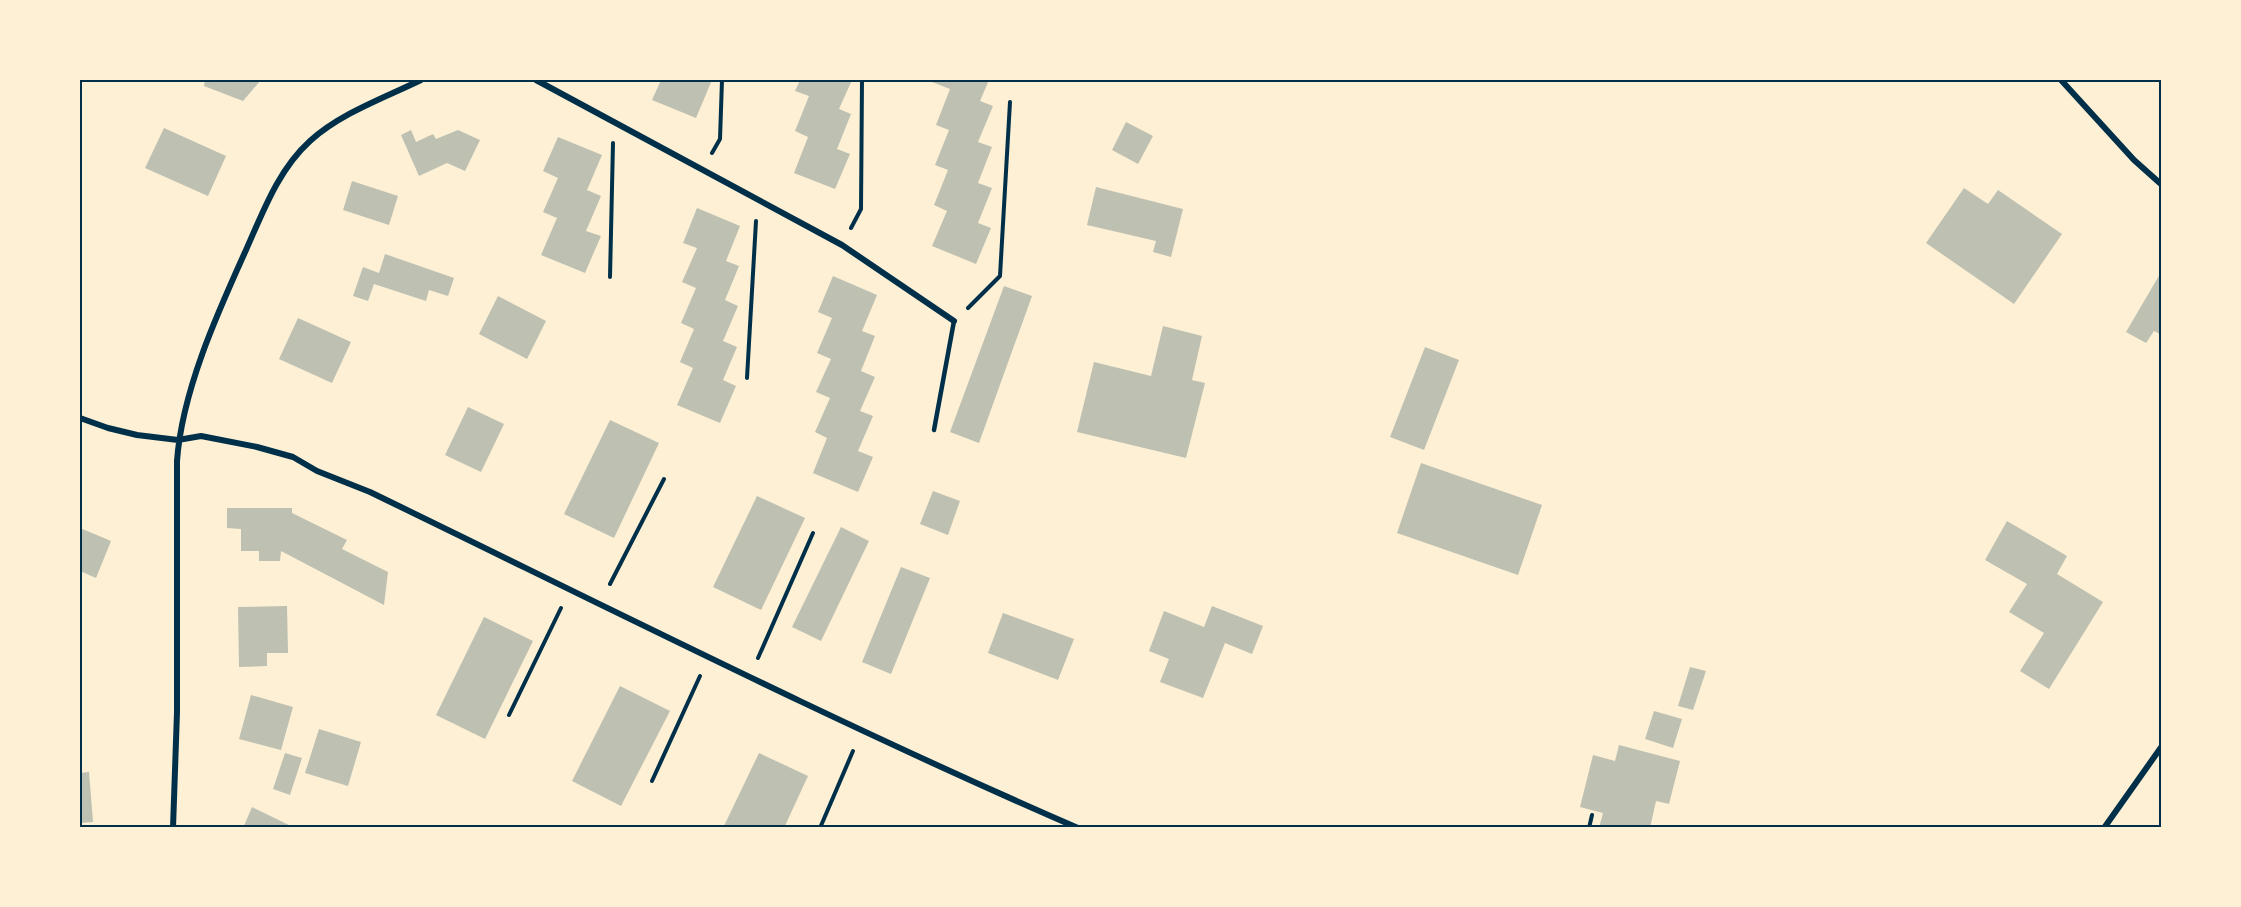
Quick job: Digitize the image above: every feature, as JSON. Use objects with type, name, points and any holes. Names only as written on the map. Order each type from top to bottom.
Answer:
[{"type":"street","points":[[173,828],[177,712],[176,471],[178,440],[203,352],[223,299],[268,200],[286,168],[310,141],[344,117],[421,80]]},
{"type":"street","points":[[536,80],[842,245],[954,321]]},
{"type":"street","points":[[2061,80],[2134,160],[2162,185]]},
{"type":"street","points":[[80,418],[137,435],[178,440],[201,435],[293,457],[318,471],[370,492],[904,751],[1078,828]]},
{"type":"street","points":[[2104,828],[2162,746]]},
{"type":"lane","points":[[934,430],[954,321]]},
{"type":"path","points":[[704,170],[720,139],[722,80]]},
{"type":"path","points":[[842,245],[861,209],[862,80]]},
{"type":"path","points":[[954,321],[1000,276],[1010,102]]},
{"type":"path","points":[[610,277],[614,121]]},
{"type":"path","points":[[747,378],[757,200]]},
{"type":"path","points":[[610,584],[664,479]]},
{"type":"path","points":[[758,658],[813,533]]},
{"type":"path","points":[[509,715],[561,608]]},
{"type":"path","points":[[652,781],[700,676]]},
{"type":"path","points":[[820,828],[853,751]]},
{"type":"path","points":[[1589,828],[1592,815]]},
{"type":"building","points":[[205,80],[261,80],[243,101],[204,86]]},
{"type":"building","points":[[661,80],[712,80],[696,118],[652,100]]},
{"type":"building","points":[[800,80],[852,80],[839,109],[851,114],[837,149],[850,154],[835,189],[794,173],[808,137],[795,131],[809,96],[795,91]]},
{"type":"building","points":[[927,80],[989,80],[980,101],[993,106],[978,142],[992,147],[978,183],[992,188],[978,223],[991,228],[976,264],[932,246],[947,211],[934,205],[948,170],[935,165],[949,130],[936,125],[950,89]]},
{"type":"building","points":[[1126,122],[1153,136],[1138,164],[1112,150]]},
{"type":"building","points":[[164,128],[226,156],[208,196],[145,168]]},
{"type":"building","points":[[411,130],[416,142],[433,134],[436,139],[458,130],[480,140],[465,171],[447,163],[419,176],[401,135]]},
{"type":"building","points":[[558,137],[602,155],[587,190],[601,196],[586,231],[601,236],[585,273],[541,255],[557,218],[543,212],[558,178],[543,171]]},
{"type":"building","points":[[352,181],[398,196],[389,225],[343,210]]},
{"type":"building","points":[[1096,187],[1183,209],[1171,257],[1153,252],[1156,241],[1087,225]]},
{"type":"building","points":[[1964,188],[1988,204],[1998,190],[2062,234],[2014,304],[1926,243]]},
{"type":"building","points":[[697,208],[740,226],[726,261],[739,266],[725,300],[738,306],[723,341],[737,347],[723,380],[736,386],[720,423],[677,405],[693,368],[680,362],[694,329],[681,323],[696,288],[682,282],[697,248],[683,243]]},
{"type":"building","points":[[385,254],[454,278],[448,296],[429,290],[426,301],[374,284],[368,301],[353,296],[363,267],[379,273]]},
{"type":"building","points":[[2160,274],[2162,335],[2154,331],[2146,343],[2126,332]]},
{"type":"building","points":[[833,276],[877,295],[862,331],[875,336],[861,371],[875,377],[860,411],[873,416],[858,451],[873,457],[858,492],[813,473],[827,438],[815,432],[830,398],[816,392],[831,359],[817,353],[832,318],[818,312]]},
{"type":"building","points":[[1004,286],[1032,296],[979,443],[950,432]]},
{"type":"building","points":[[498,296],[546,321],[527,359],[479,334]]},
{"type":"building","points":[[298,318],[351,342],[332,383],[279,359]]},
{"type":"building","points":[[1163,326],[1202,336],[1192,380],[1205,383],[1186,458],[1077,432],[1094,362],[1151,376]]},
{"type":"building","points":[[1425,347],[1459,360],[1424,450],[1390,437]]},
{"type":"building","points":[[468,407],[504,424],[481,472],[445,455]]},
{"type":"building","points":[[610,420],[659,443],[614,538],[564,514]]},
{"type":"building","points":[[1421,463],[1542,505],[1518,575],[1397,533]]},
{"type":"building","points":[[933,491],[960,501],[948,535],[920,524]]},
{"type":"building","points":[[757,496],[805,518],[761,610],[713,587]]},
{"type":"building","points":[[227,508],[292,508],[292,513],[347,540],[342,549],[388,572],[384,605],[281,551],[280,561],[259,561],[259,551],[241,551],[241,529],[227,528]]},
{"type":"building","points":[[2007,521],[2067,556],[2057,574],[2103,602],[2049,689],[2020,671],[2044,633],[2009,612],[2027,584],[1985,560]]},
{"type":"building","points":[[841,527],[869,541],[821,641],[792,627]]},
{"type":"building","points":[[80,528],[111,541],[96,578],[80,571]]},
{"type":"building","points":[[901,567],[930,578],[891,674],[862,662]]},
{"type":"building","points":[[287,606],[288,653],[267,653],[267,666],[239,667],[238,607]]},
{"type":"building","points":[[1212,606],[1263,626],[1252,654],[1225,643],[1203,698],[1160,682],[1169,659],[1149,651],[1164,611],[1204,627]]},
{"type":"building","points":[[1003,613],[1074,639],[1058,680],[988,653]]},
{"type":"building","points":[[484,617],[533,641],[485,739],[436,715]]},
{"type":"building","points":[[1690,667],[1706,671],[1693,710],[1678,706]]},
{"type":"building","points":[[620,686],[670,711],[621,806],[572,781]]},
{"type":"building","points":[[251,695],[293,707],[281,750],[239,739]]},
{"type":"building","points":[[1654,711],[1682,719],[1673,748],[1645,739]]},
{"type":"building","points":[[319,729],[361,742],[348,786],[305,773]]},
{"type":"building","points":[[1619,745],[1680,761],[1669,804],[1656,801],[1650,828],[1599,828],[1603,813],[1580,807],[1593,755],[1615,761]]},
{"type":"building","points":[[285,753],[302,758],[290,795],[273,789]]},
{"type":"building","points":[[759,753],[808,776],[784,828],[723,828]]},
{"type":"building","points":[[89,772],[93,822],[80,823],[80,773]]},
{"type":"building","points":[[252,807],[295,828],[243,828]]}]
